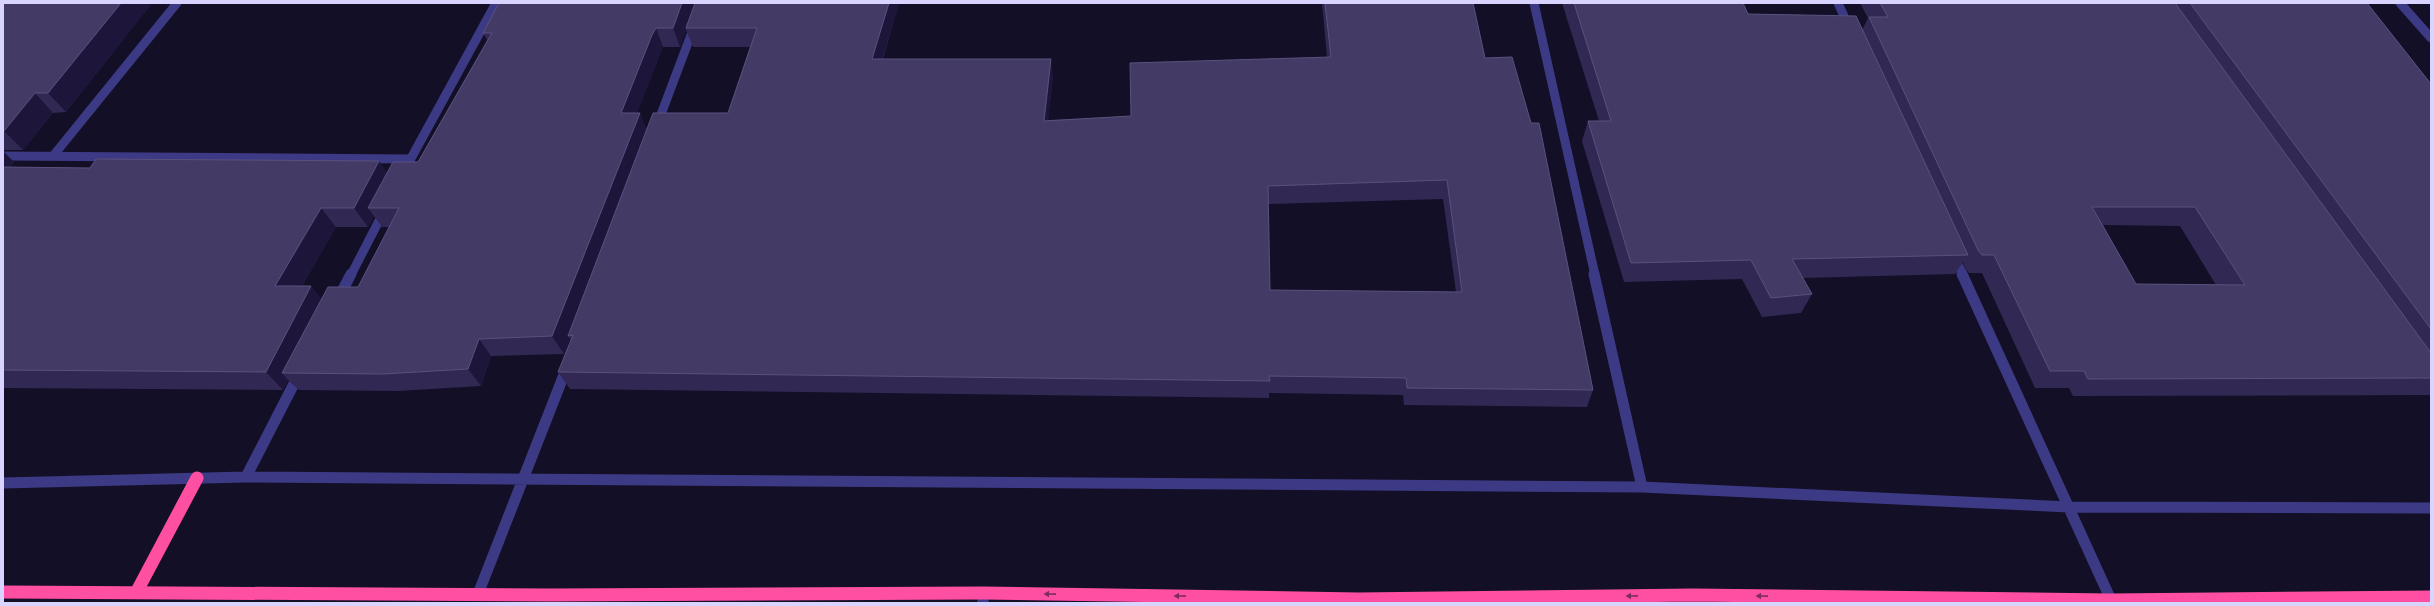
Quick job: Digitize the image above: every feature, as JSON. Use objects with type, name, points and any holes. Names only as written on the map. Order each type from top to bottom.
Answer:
[{"type":"highway","points":[[136,593],[197,478]]},
{"type":"highway","points":[[3,592],[1358,599],[1693,595],[2111,600],[2431,597]]},
{"type":"street","points":[[53,156],[177,3]]},
{"type":"street","points":[[400,180],[410,159],[496,3]]},
{"type":"street","points":[[653,137],[703,3]]},
{"type":"street","points":[[1534,3],[1642,487]]},
{"type":"street","points":[[1838,3],[1855,39]]},
{"type":"street","points":[[2400,3],[2431,38]]},
{"type":"street","points":[[3,156],[410,159]]},
{"type":"street","points":[[334,307],[388,201]]},
{"type":"street","points":[[1950,248],[2111,600]]},
{"type":"street","points":[[478,594],[524,480],[572,353]]},
{"type":"street","points":[[246,477],[304,364]]},
{"type":"street","points":[[3,483],[246,477],[1642,487],[2069,506],[2431,508]]},
{"type":"building","points":[[3,3],[121,3],[48,93],[35,93],[4,131],[3,131]]},
{"type":"building","points":[[499,3],[682,3],[673,28],[656,28],[652,35],[621,113],[640,113],[552,336],[479,339],[468,369],[383,374],[282,373],[328,287],[358,287],[399,208],[368,208],[393,162],[418,162],[492,33],[483,33]]},
{"type":"building","points":[[695,3],[889,3],[872,59],[1051,59],[1044,121],[1131,116],[1130,63],[1331,57],[1325,3],[1473,3],[1485,58],[1512,57],[1531,123],[1539,123],[1593,390],[1407,388],[1406,378],[1269,376],[1270,381],[558,372],[573,335],[568,336],[653,113],[728,113],[757,28],[686,28]],"holes":[[[1447,180],[1462,292],[1270,290],[1268,186]]]},
{"type":"building","points":[[1574,3],[1743,3],[1748,14],[1856,16],[1968,255],[1792,259],[1812,294],[1771,298],[1751,260],[1631,263],[1588,121],[1611,121]]},
{"type":"building","points":[[1880,3],[2175,3],[2431,353],[2431,378],[2088,379],[2084,371],[2050,371],[1994,255],[1982,255],[1978,250],[1869,17],[1888,17]],"holes":[[[2092,207],[2195,207],[2245,285],[2136,284]]]},
{"type":"building","points":[[2190,3],[2367,3],[2431,84],[2431,329]]},
{"type":"building","points":[[96,159],[379,161],[354,208],[321,208],[275,286],[311,286],[266,372],[3,370],[3,167],[90,168]]}]
